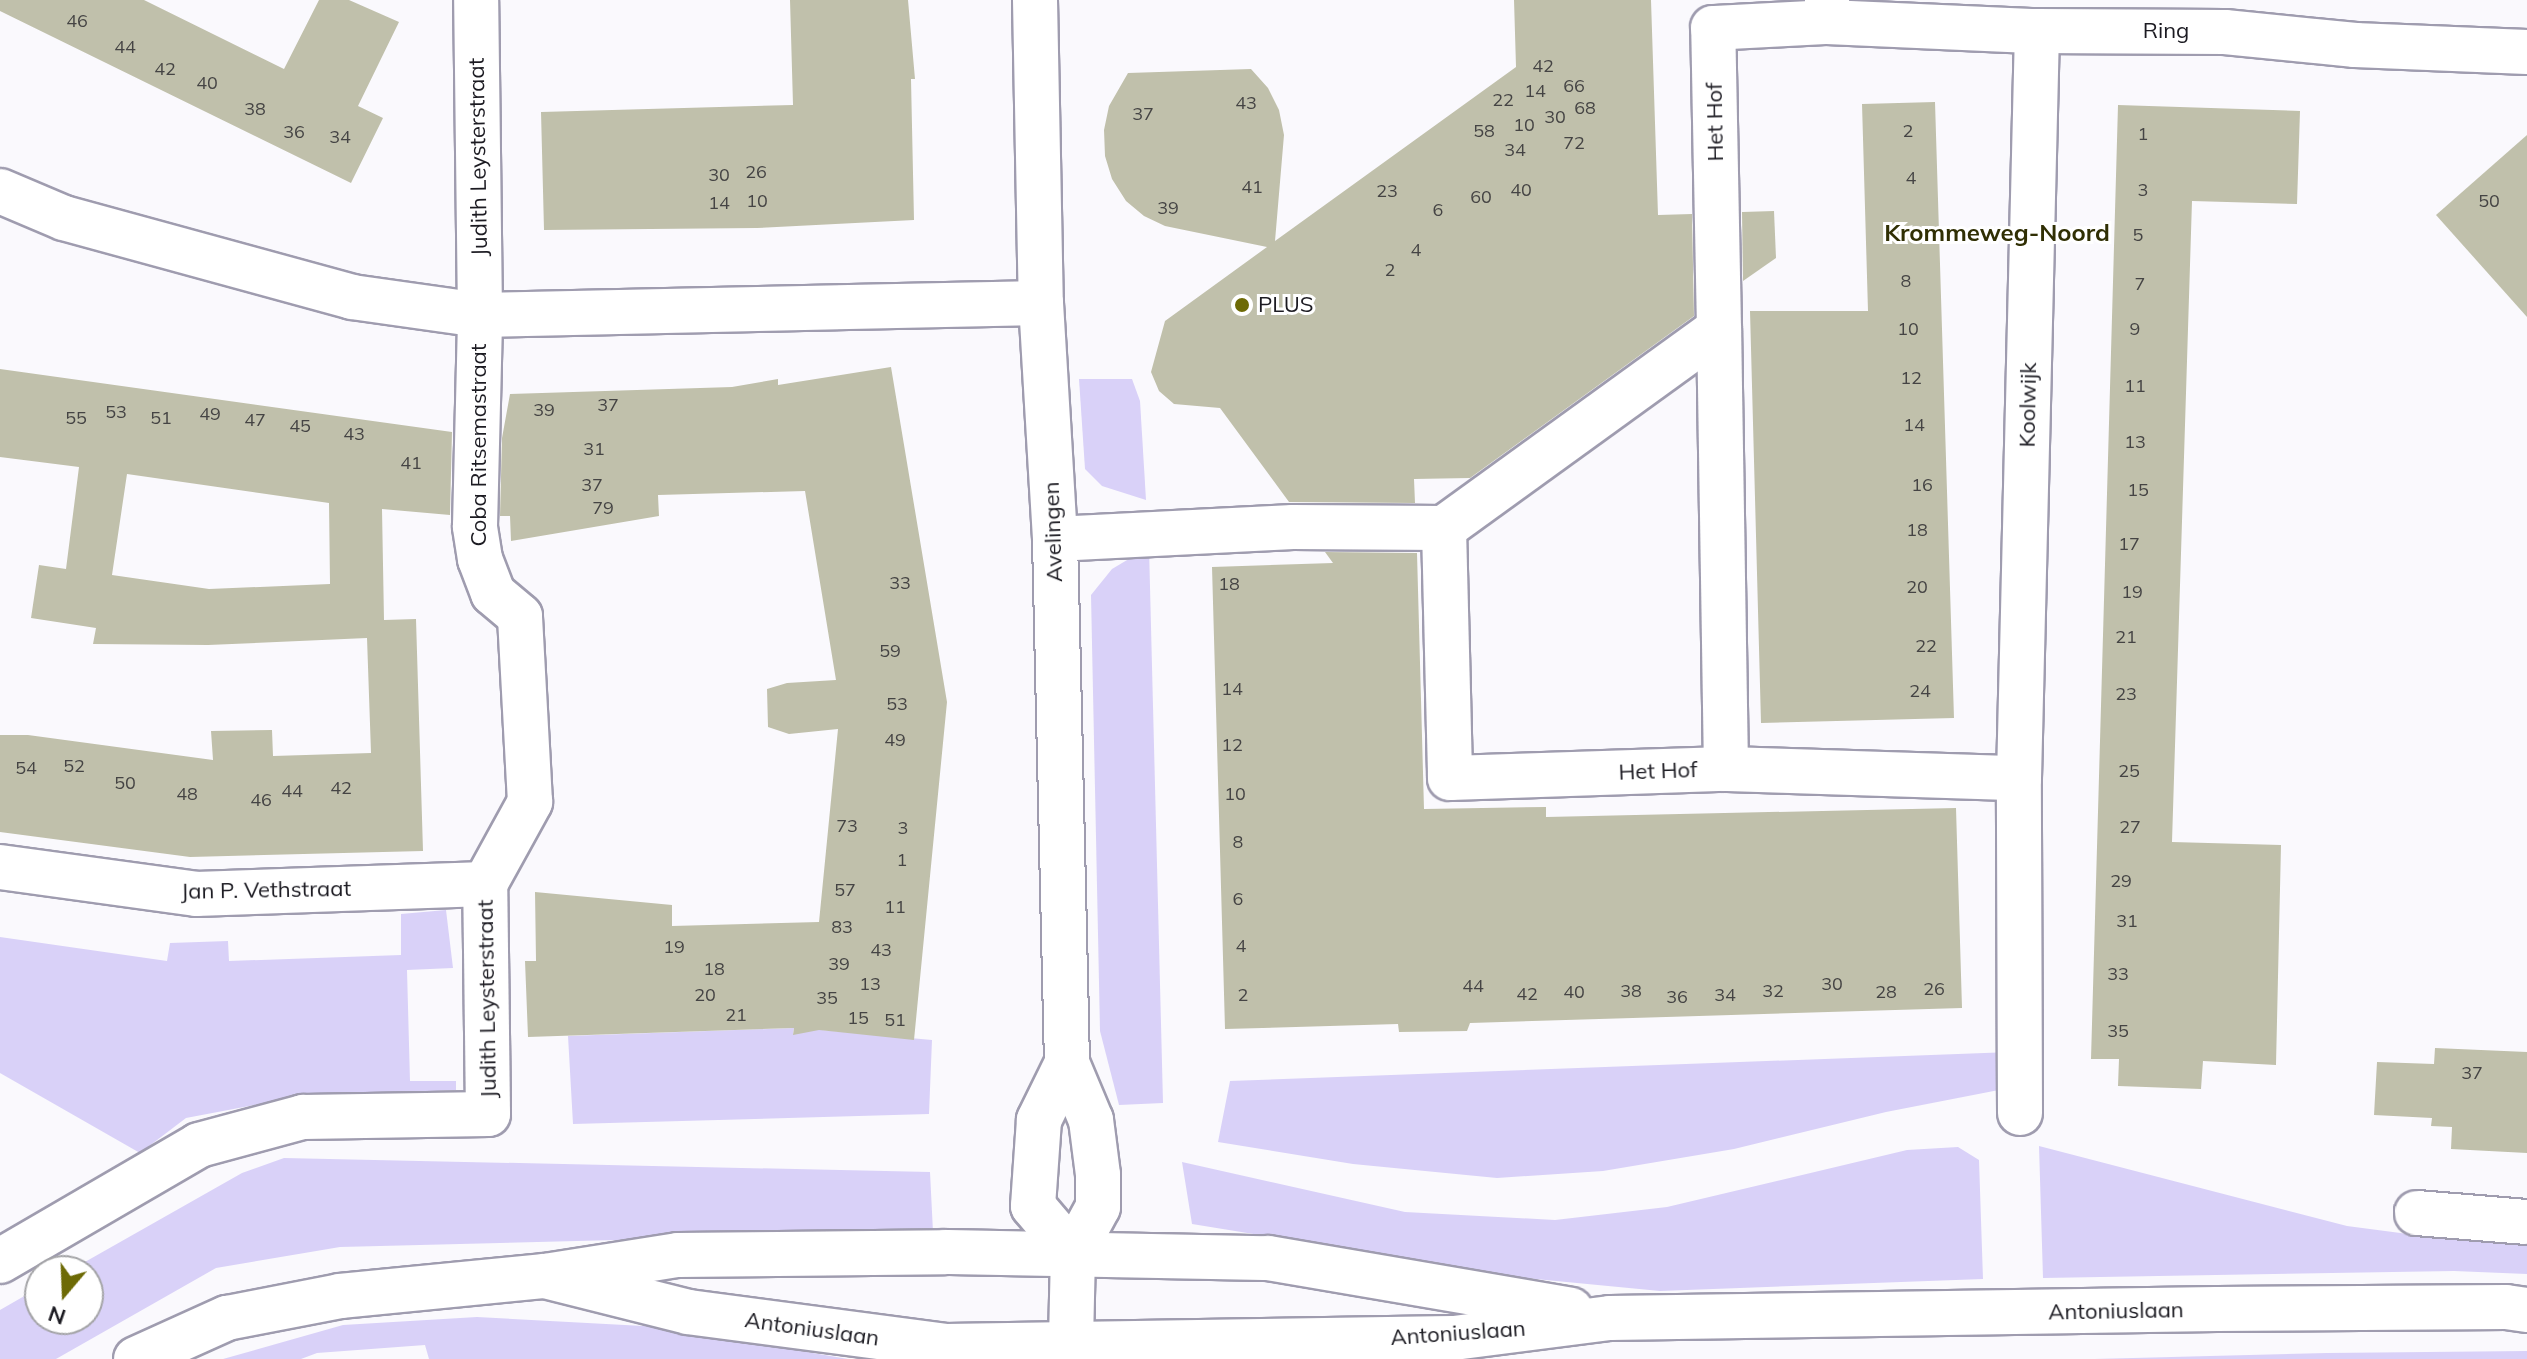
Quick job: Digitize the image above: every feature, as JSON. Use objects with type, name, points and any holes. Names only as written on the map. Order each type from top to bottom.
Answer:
[{"type":"street","name":"Judith Leysterstraat","points":[[476,0],[480,315]]},
{"type":"street","name":"Avelingen","points":[[1035,0],[1041,303],[1055,539],[1067,1063],[1091,1120],[1098,1175],[1098,1207],[1073,1253],[1033,1206],[1039,1120],[1067,1063]]},
{"type":"street","name":"Ring","points":[[1827,11],[2037,31],[2225,32],[2355,45],[2527,52]]},
{"type":"street","name":"Het Hof","points":[[1444,528],[1450,778],[1726,769],[1713,28],[1827,11]]},
{"type":"street","name":"Koolwijk","points":[[2020,1113],[2019,778],[2037,31]]},
{"type":"street","name":"Coba Ritsemastraat","points":[[0,191],[64,218],[352,297],[480,315],[1041,303]]},
{"type":"street","name":"Coba Ritsemastraat","points":[[480,315],[475,526],[480,559],[493,593],[520,616],[530,802],[485,884]]},
{"type":"street","points":[[1055,539],[1293,527],[1444,528],[1719,329]]},
{"type":"street","points":[[1726,769],[2019,778]]},
{"type":"street","name":"Jan P. Vethstraat","points":[[0,867],[196,894],[485,884]]},
{"type":"street","name":"Judith Leysterstraat","points":[[0,1261],[199,1145],[303,1117],[488,1114],[485,884]]},
{"type":"street","points":[[2417,1213],[2527,1222]]},
{"type":"street","points":[[1071,1344],[1073,1253]]},
{"type":"street","name":"Antoniuslaan","points":[[136,1359],[227,1318],[340,1296],[545,1276],[678,1255],[1073,1253],[1268,1258],[1449,1287],[1610,1318]]},
{"type":"street","name":"Antoniuslaan","points":[[545,1276],[688,1312],[946,1346],[1454,1338],[1610,1318],[2232,1309],[2506,1307],[2527,1310]]},
{"type":"shaded area","points":[[1079,379],[1132,379],[1140,401],[1146,500],[1102,486],[1085,469]]},
{"type":"shaded area","points":[[1149,547],[1163,1103],[1119,1105],[1100,1031],[1091,595],[1112,569]]},
{"type":"shaded area","points":[[446,910],[453,968],[407,970],[410,1081],[456,1081],[456,1090],[286,1099],[186,1118],[140,1153],[0,1073],[0,937],[167,961],[170,943],[228,941],[229,961],[401,955],[401,914]]},
{"type":"shaded area","points":[[794,1028],[793,1034],[800,1028],[932,1040],[929,1114],[573,1124],[568,1036]]},
{"type":"shaded area","points":[[2011,1052],[2004,1089],[1886,1112],[1734,1149],[1603,1171],[1497,1178],[1353,1164],[1218,1142],[1230,1081]]},
{"type":"shaded area","points":[[2039,1146],[2347,1226],[2446,1239],[2527,1240],[2527,1274],[2454,1271],[2043,1278]]},
{"type":"shaded area","points":[[1958,1147],[1979,1160],[1983,1279],[1660,1291],[1525,1278],[1192,1224],[1182,1162],[1405,1212],[1555,1220],[1667,1207],[1907,1150]]},
{"type":"shaded area","points":[[284,1158],[930,1172],[933,1232],[340,1247],[216,1268],[104,1332],[104,1255],[97,1255],[242,1173]]},
{"type":"shaded area","points":[[24,1296],[24,1335],[98,1335],[56,1359],[0,1359],[0,1310]]},
{"type":"shaded area","points":[[477,1317],[662,1327],[848,1359],[429,1359],[425,1345],[317,1353],[301,1359],[223,1359],[343,1325]]},
{"type":"shaded area","points":[[2527,1351],[2527,1359],[2094,1359],[2327,1353]]},
{"type":"building","points":[[0,0],[144,0],[284,69],[319,0],[349,0],[399,22],[358,106],[383,118],[351,183],[0,11]]},
{"type":"building","points":[[790,0],[908,0],[915,79],[911,79],[914,220],[757,228],[544,230],[541,112],[793,105]]},
{"type":"building","points":[[1514,0],[1651,0],[1658,215],[1692,214],[1694,316],[1470,478],[1414,479],[1415,503],[1289,502],[1220,408],[1174,404],[1159,391],[1151,372],[1165,321],[1267,247],[1165,226],[1144,216],[1126,201],[1112,179],[1105,156],[1104,130],[1109,106],[1128,73],[1251,69],[1268,88],[1279,110],[1284,135],[1275,241],[1516,67]]},
{"type":"building","points":[[1935,102],[1954,718],[1761,723],[1750,311],[1868,311],[1862,104]]},
{"type":"building","points":[[2118,105],[2300,111],[2297,204],[2192,201],[2172,842],[2281,845],[2276,1065],[2203,1061],[2201,1089],[2118,1086],[2119,1059],[2091,1059]]},
{"type":"building","points":[[2527,135],[2527,317],[2436,215]]},
{"type":"building","points":[[1774,211],[1776,258],[1743,281],[1742,212]]},
{"type":"building","points":[[891,367],[947,702],[914,1040],[819,1030],[793,1035],[794,1028],[528,1037],[525,961],[536,961],[535,892],[672,905],[672,926],[819,922],[838,729],[789,734],[768,727],[767,689],[787,683],[836,680],[805,491],[658,495],[659,516],[511,541],[510,516],[500,516],[502,438],[510,394],[732,387],[778,379],[778,385]]},
{"type":"building","points":[[0,369],[452,432],[450,515],[382,509],[384,620],[416,619],[423,851],[190,857],[0,832],[0,735],[28,735],[213,760],[211,731],[272,730],[273,756],[371,753],[367,638],[208,645],[93,644],[96,628],[31,618],[39,565],[66,569],[79,467],[0,457]],"holes":[[[127,474],[329,503],[330,584],[209,589],[112,575]]]},
{"type":"building","points":[[1325,552],[1417,553],[1424,809],[1546,807],[1546,817],[1956,808],[1962,1008],[1470,1023],[1467,1031],[1399,1032],[1398,1024],[1225,1029],[1212,567],[1333,563]]},
{"type":"building","points":[[2435,1048],[2527,1052],[2527,1153],[2451,1149],[2452,1127],[2431,1126],[2432,1118],[2374,1115],[2377,1062],[2434,1064]]},
{"type":"place","name":"PLUS","points":[[1242,305]]},
{"type":"district","name":"Krommeweg-Noord","points":[[1997,233]]}]
